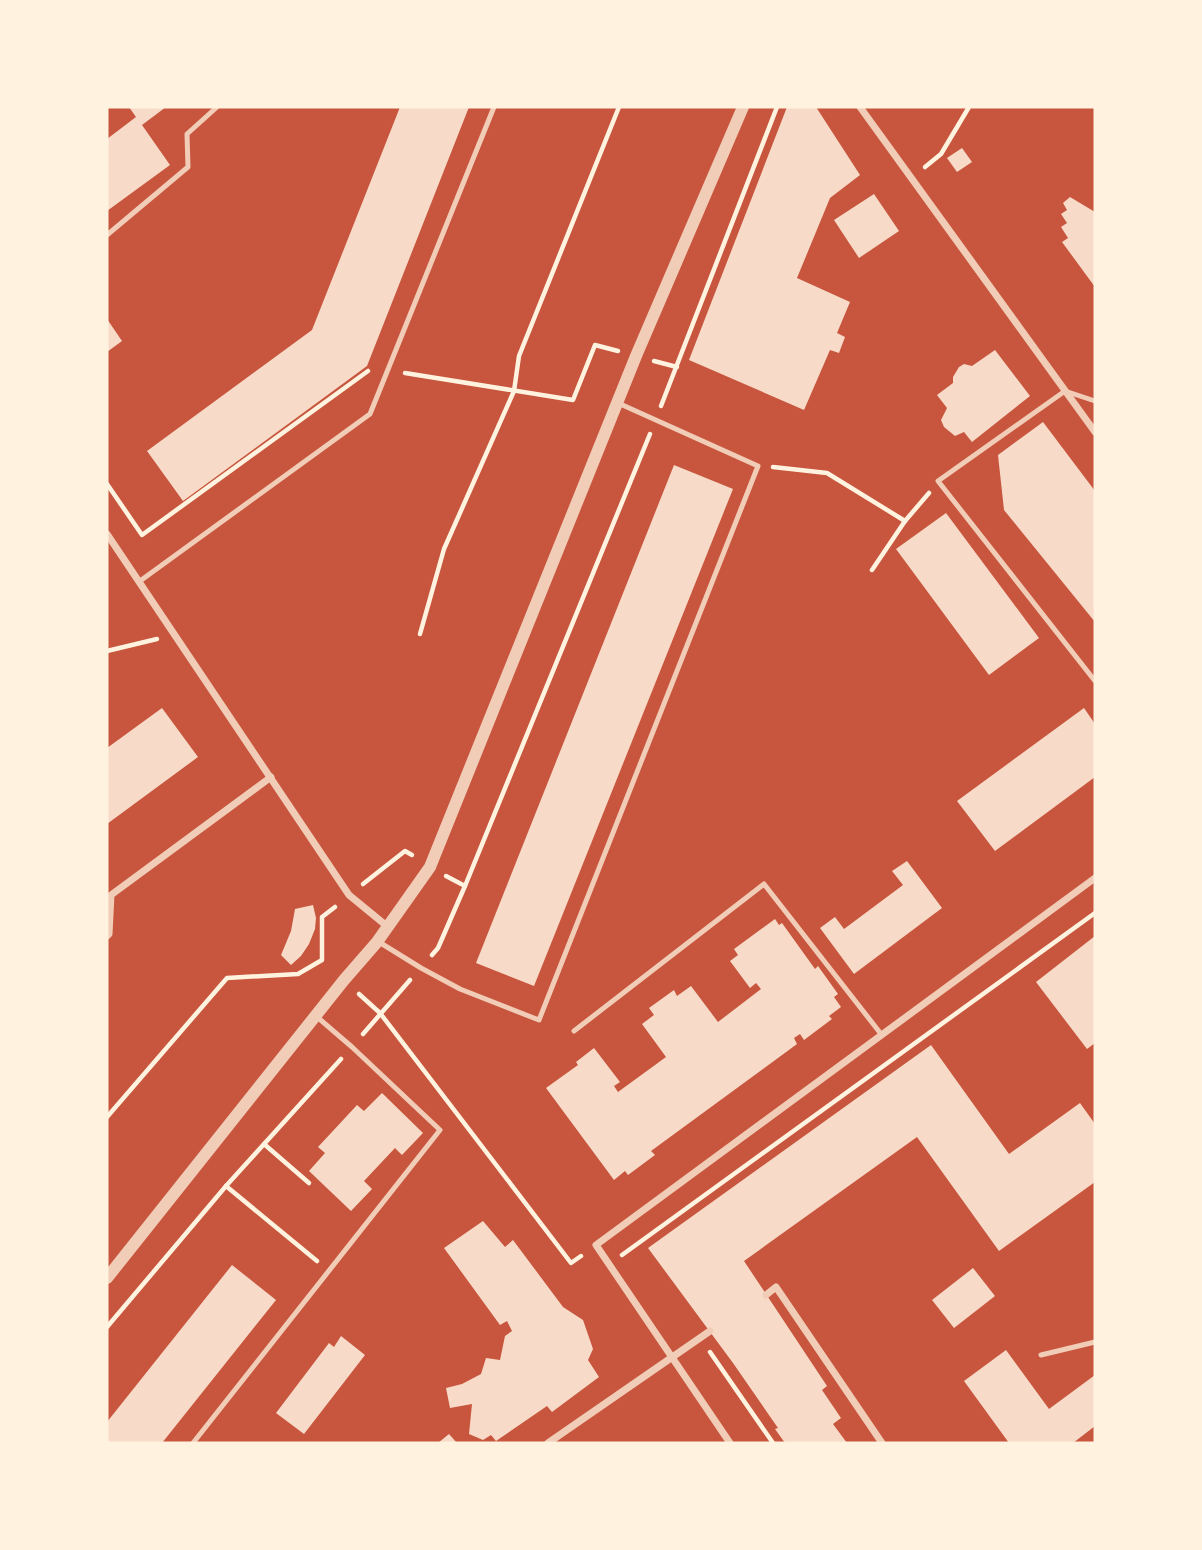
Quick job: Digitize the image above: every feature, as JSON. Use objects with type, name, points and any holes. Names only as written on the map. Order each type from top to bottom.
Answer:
[{"type":"street","points":[[107,1278],[377,942],[430,867],[636,356],[743,107]]},
{"type":"street","points":[[860,107],[1095,432]]},
{"type":"street","points":[[107,534],[349,895],[388,927]]},
{"type":"street","points":[[107,936],[111,895],[271,777]]},
{"type":"street","points":[[730,1443],[596,1245],[1095,878]]},
{"type":"street","points":[[766,1294],[776,1287],[882,1443]]},
{"type":"street","points":[[548,1443],[710,1331]]},
{"type":"lane","points":[[107,234],[188,167],[187,134],[216,107]]},
{"type":"lane","points":[[140,581],[370,414],[494,107]]},
{"type":"lane","points":[[1095,401],[1065,391],[938,481],[1095,681]]},
{"type":"lane","points":[[377,942],[460,989],[539,1020],[758,466],[618,403]]},
{"type":"lane","points":[[574,1031],[764,884],[881,1034]]},
{"type":"lane","points":[[193,1443],[440,1130],[315,1016]]},
{"type":"lane","points":[[1041,1355],[1095,1342]]},
{"type":"path","points":[[420,634],[444,549],[514,391],[519,356],[619,107]]},
{"type":"path","points":[[107,1327],[109,1319],[226,1185],[438,948],[656,420],[777,107]]},
{"type":"path","points":[[912,178],[941,154],[969,107]]},
{"type":"path","points":[[388,371],[573,400],[595,345],[677,367]]},
{"type":"path","points":[[107,484],[142,535],[370,369]]},
{"type":"path","points":[[758,466],[827,473],[905,521]]},
{"type":"path","points":[[872,570],[905,521],[938,481]]},
{"type":"path","points":[[107,651],[176,635]]},
{"type":"path","points":[[107,1117],[227,978],[298,974],[323,960],[322,917],[405,851],[465,886]]},
{"type":"path","points":[[609,1264],[1095,913]]},
{"type":"path","points":[[380,1013],[571,1263]]},
{"type":"path","points":[[264,1144],[309,1183]]},
{"type":"path","points":[[226,1185],[328,1270]]},
{"type":"path","points":[[700,1337],[773,1443]]},
{"type":"building","points":[[129,107],[166,107],[142,125],[170,165],[107,211],[107,139],[136,117]]},
{"type":"building","points":[[400,107],[469,107],[367,366],[183,501],[147,451],[312,330]]},
{"type":"building","points":[[787,107],[816,107],[860,175],[830,198],[797,278],[850,302],[837,333],[845,337],[839,353],[830,350],[804,410],[689,360]]},
{"type":"building","points":[[962,148],[972,162],[957,172],[947,158]]},
{"type":"building","points":[[874,194],[899,231],[859,258],[834,220]]},
{"type":"building","points":[[1070,197],[1095,212],[1095,287],[1062,242],[1068,238],[1061,227],[1067,223],[1061,214],[1067,210],[1063,203]]},
{"type":"building","points":[[107,319],[122,341],[107,352]]},
{"type":"building","points":[[995,350],[1030,396],[972,442],[964,432],[955,436],[944,427],[941,420],[947,408],[937,395],[953,383],[953,377],[959,367],[964,364],[972,366]]},
{"type":"building","points":[[1043,422],[1095,491],[1095,622],[1004,510],[998,455]]},
{"type":"building","points":[[674,465],[733,489],[534,986],[476,963]]},
{"type":"building","points":[[946,513],[1039,638],[989,675],[896,549]]},
{"type":"building","points":[[162,708],[198,757],[107,824],[107,748]]},
{"type":"building","points":[[1084,708],[1095,724],[1095,777],[995,851],[957,801]]},
{"type":"building","points":[[907,861],[942,908],[854,974],[820,928],[835,917],[844,929],[903,885],[892,871]]},
{"type":"building","points":[[313,905],[315,929],[301,956],[291,965],[281,955],[291,931],[295,909]]},
{"type":"building","points":[[775,919],[779,925],[782,923],[815,969],[818,966],[838,994],[834,997],[841,1007],[829,1016],[832,1019],[804,1040],[800,1034],[794,1038],[797,1044],[651,1151],[655,1155],[628,1175],[625,1171],[614,1180],[546,1088],[578,1065],[576,1062],[594,1048],[620,1082],[614,1086],[618,1092],[666,1057],[642,1024],[654,1015],[649,1008],[674,990],[677,996],[691,986],[718,1022],[761,989],[756,983],[750,988],[730,961],[738,955],[734,949]]},
{"type":"building","points":[[1095,936],[1095,1043],[1087,1049],[1036,982]]},
{"type":"building","points":[[931,1045],[1009,1154],[1080,1103],[1095,1124],[1095,1182],[999,1251],[917,1137],[744,1261],[827,1386],[822,1390],[841,1418],[833,1424],[847,1443],[785,1443],[775,1429],[778,1428],[733,1363],[648,1248]]},
{"type":"building","points":[[382,1093],[423,1133],[402,1155],[395,1148],[364,1181],[372,1189],[351,1211],[309,1171],[325,1153],[318,1147],[357,1105],[364,1111]]},
{"type":"building","points":[[483,1221],[505,1247],[513,1240],[563,1307],[583,1320],[593,1349],[588,1360],[599,1377],[552,1412],[547,1406],[496,1441],[491,1435],[483,1440],[469,1434],[472,1404],[450,1408],[446,1388],[462,1384],[481,1374],[486,1358],[500,1360],[505,1336],[512,1331],[507,1321],[500,1325],[444,1248]]},
{"type":"building","points":[[232,1265],[276,1300],[162,1443],[107,1443],[107,1422]]},
{"type":"building","points":[[973,1268],[995,1296],[954,1328],[932,1300]]},
{"type":"building","points":[[341,1336],[365,1355],[304,1434],[276,1413],[329,1343],[334,1347]]},
{"type":"building","points":[[1006,1350],[1049,1409],[1095,1375],[1095,1426],[1073,1443],[1009,1443],[964,1381]]},
{"type":"building","points":[[449,1434],[457,1443],[438,1443]]}]
